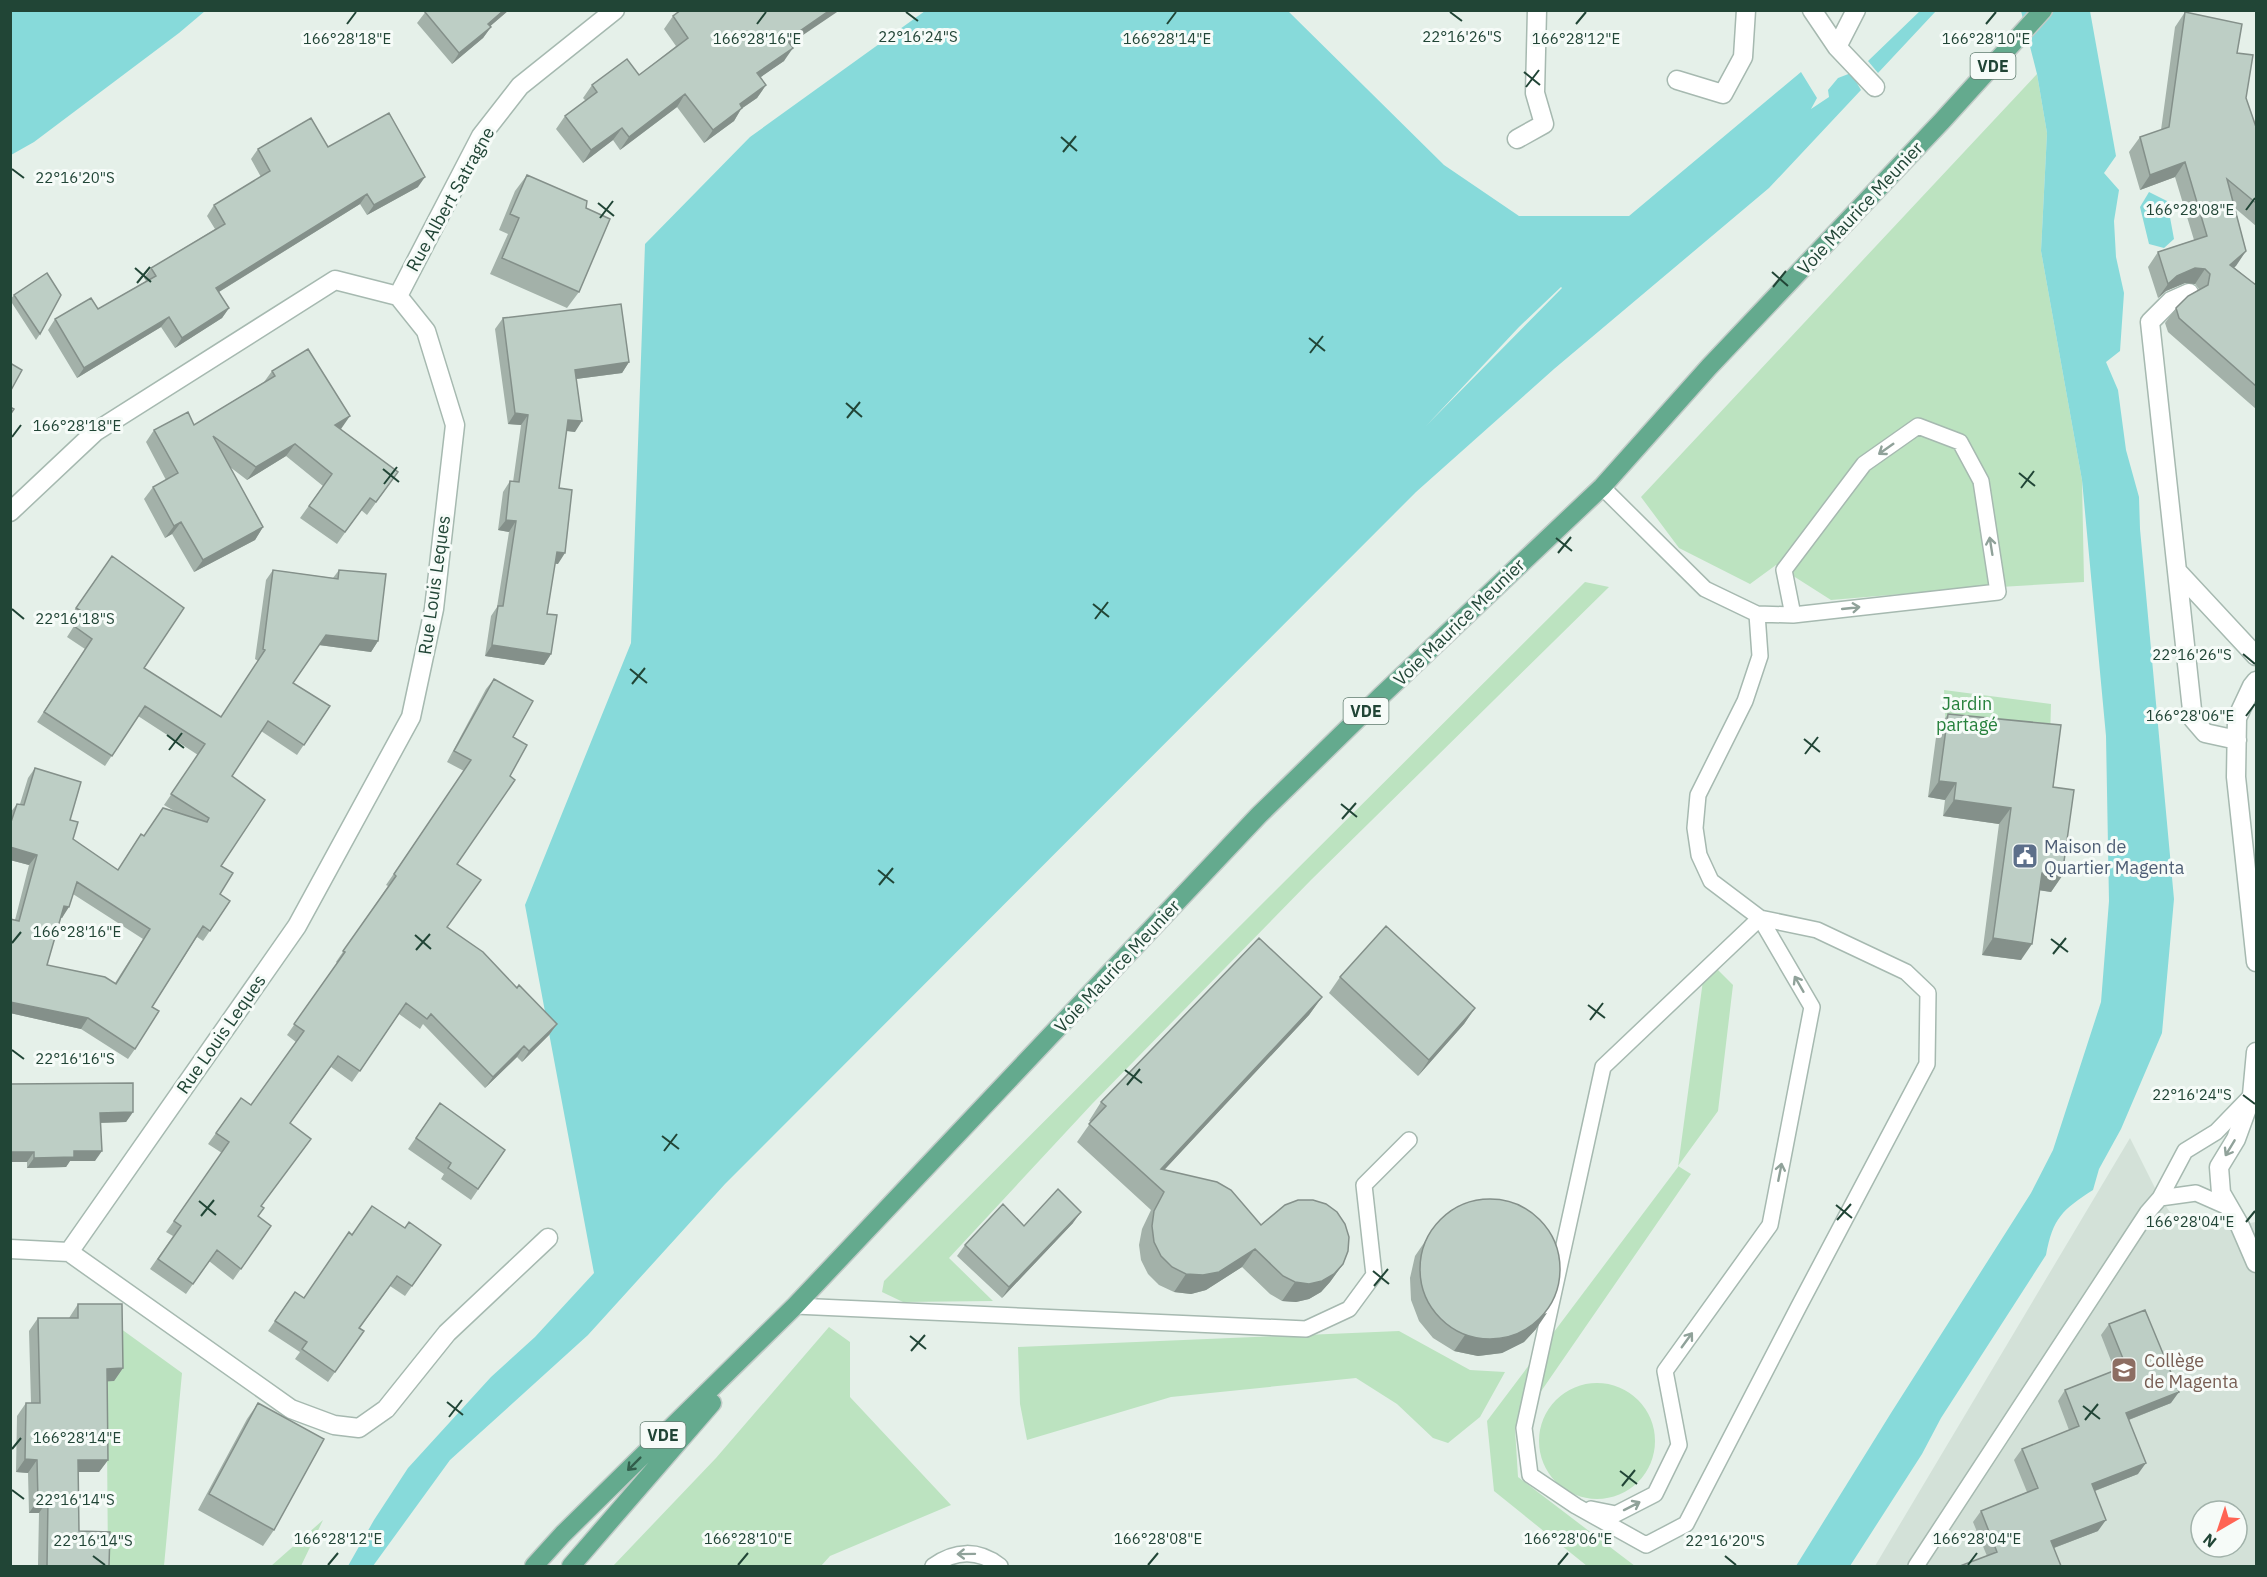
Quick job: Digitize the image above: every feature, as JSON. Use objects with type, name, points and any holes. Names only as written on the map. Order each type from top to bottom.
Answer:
[{"type":"main road","name":"Voie Maurice Meunier","points":[[534,1566],[563,1534],[795,1306],[1259,815],[1602,487],[1709,367],[1942,121],[2043,10]]},
{"type":"main road","name":"Voie Maurice Meunier","points":[[571,1566],[795,1306]]},
{"type":"street","name":"Rue Albert Satragne","points":[[398,296],[481,136],[520,86],[615,10]]},
{"type":"street","points":[[1517,140],[1544,124],[1535,93],[1537,10]]},
{"type":"street","points":[[1677,80],[1723,94],[1743,57],[1746,10]]},
{"type":"street","points":[[1812,10],[1837,47],[1875,87]]},
{"type":"street","points":[[1837,47],[1856,10]]},
{"type":"street","points":[[10,512],[95,432],[335,280],[398,296]]},
{"type":"street","points":[[2189,293],[2171,301],[2150,322],[2193,719],[2205,733],[2237,740]]},
{"type":"street","name":"Rue Louis Leques","points":[[69,1252],[297,926],[411,717],[434,609],[455,424],[426,331],[398,296]]},
{"type":"street","points":[[2177,571],[2256,656]]},
{"type":"street","points":[[2256,681],[2237,718],[2236,777],[2256,962]]},
{"type":"street","points":[[2256,1052],[2252,1095],[2236,1139],[2219,1167],[2221,1193],[2256,1263]]},
{"type":"street","points":[[10,1249],[69,1252],[291,1409],[334,1425],[359,1428],[386,1408],[447,1333],[548,1238]]},
{"type":"lane","points":[[1602,487],[1705,589],[1757,614],[1793,615],[1998,592],[1981,481],[1960,442],[1918,426],[1864,464],[1784,570],[1793,615]]},
{"type":"lane","points":[[1576,1506],[1616,1514],[1655,1494],[1679,1445],[1665,1371],[1770,1224],[1812,1007],[1760,918],[1711,881],[1699,855],[1695,828],[1698,795],[1745,701],[1760,656],[1757,614]]},
{"type":"lane","points":[[1760,918],[1817,930],[1906,972],[1929,993],[1928,1064],[1686,1524],[1646,1545],[1576,1506],[1530,1475],[1524,1428],[1603,1067],[1760,918]]},
{"type":"lane","points":[[1916,1566],[2147,1213],[2160,1198],[2185,1151],[2216,1132],[2252,1095]]},
{"type":"lane","points":[[795,1306],[1306,1329],[1349,1310],[1374,1275],[1364,1185],[1408,1140]]},
{"type":"lane","points":[[2160,1198],[2196,1192],[2230,1208]]},
{"type":"lane","points":[[933,1566],[945,1557],[960,1553],[975,1553],[1000,1566]]},
{"type":"shaded area","name":"Collège de Magenta","points":[[2130,1138],[2160,1198],[2170,1212],[2188,1222],[2209,1229],[2256,1222],[2256,1566],[1875,1566]]},
{"type":"green space","points":[[2037,74],[2047,133],[2041,251],[2082,480],[2084,582],[1831,600],[1776,565],[1750,584],[1679,548],[1641,497]]},
{"type":"green space","points":[[1585,582],[1609,587],[1311,880],[1092,1104],[949,1258],[993,1301],[903,1302],[882,1292],[884,1281]]},
{"type":"green space","name":"Jardin partagé","points":[[1944,690],[2051,704],[2050,741],[1946,731]]},
{"type":"green space","points":[[1706,958],[1733,985],[1718,1111],[1678,1166]]},
{"type":"green space","points":[[1678,1166],[1691,1174],[1515,1429],[1518,1477],[1635,1566],[1587,1566],[1494,1491],[1487,1421]]},
{"type":"green space","points":[[106,1318],[182,1373],[164,1566],[108,1566]]},
{"type":"green space","points":[[829,1327],[850,1342],[850,1397],[951,1505],[830,1556],[821,1566],[613,1566],[716,1458]]},
{"type":"green space","points":[[1399,1331],[1470,1370],[1505,1372],[1480,1417],[1448,1443],[1433,1438],[1397,1404],[1356,1378],[1171,1397],[1027,1440],[1020,1404],[1018,1347]]},
{"type":"green space","points":[[1597,1383],[1619,1388],[1638,1400],[1650,1419],[1655,1441],[1650,1463],[1638,1482],[1619,1494],[1597,1499],[1575,1494],[1556,1482],[1544,1463],[1539,1441],[1544,1419],[1556,1400],[1575,1388]]},
{"type":"green space","points":[[323,1520],[301,1566],[271,1566]]},
{"type":"water","points":[[11,10],[205,11],[34,142],[11,155]]},
{"type":"water","points":[[1921,10],[1936,11],[1878,73],[1868,61]]},
{"type":"water","points":[[925,11],[1288,11],[1444,165],[1519,216],[1629,216],[1801,72],[1817,98],[1811,109],[1829,97],[1828,90],[1838,78],[1851,73],[1861,90],[1769,188],[1554,369],[1416,492],[725,1184],[588,1335],[450,1460],[373,1566],[348,1566],[374,1520],[408,1468],[491,1377],[535,1337],[594,1273],[525,905],[631,643],[645,244],[750,137]],"holes":[[[1562,288],[1426,426],[1519,327]]]},
{"type":"water","points":[[2021,11],[2090,11],[2116,156],[2104,173],[2119,190],[2114,221],[2116,257],[2124,293],[2120,351],[2106,362],[2118,390],[2126,450],[2139,497],[2174,899],[2162,1033],[2121,1129],[2099,1169],[2093,1190],[2060,1216],[2052,1232],[2046,1255],[1941,1418],[1922,1454],[1850,1566],[1796,1566],[2031,1193],[2053,1150],[2101,1002],[2109,901],[2106,736],[2082,480],[2041,251],[2047,133],[2037,74]]},
{"type":"water","points":[[2149,192],[2167,201],[2174,239],[2164,248],[2149,244],[2140,207]]},
{"type":"building","points":[[427,10],[504,10],[488,24],[491,27],[459,53],[425,12]]},
{"type":"building","points":[[681,10],[830,10],[787,40],[793,48],[757,73],[766,85],[740,104],[742,108],[713,130],[685,94],[629,137],[622,128],[591,150],[565,116],[597,92],[592,85],[627,59],[639,75],[688,38],[673,16]]},
{"type":"building","points":[[2185,12],[2242,24],[2237,53],[2253,55],[2246,98],[2256,127],[2256,203],[2227,179],[2246,251],[2230,265],[2256,285],[2256,386],[2179,318],[2176,308],[2188,296],[2208,285],[2210,274],[2205,269],[2195,268],[2177,276],[2168,284],[2158,252],[2207,236],[2185,162],[2150,175],[2140,137],[2169,127]]},
{"type":"building","points":[[389,113],[425,177],[374,205],[367,194],[216,288],[229,308],[182,338],[169,317],[84,368],[55,319],[91,298],[98,309],[156,276],[151,268],[225,224],[214,205],[270,171],[258,149],[311,118],[328,147]]},
{"type":"building","points":[[527,175],[587,201],[586,208],[610,219],[579,292],[502,258],[519,218],[510,214]]},
{"type":"building","points":[[47,273],[61,295],[40,334],[14,295]]},
{"type":"building","points":[[621,304],[629,362],[575,370],[582,421],[568,420],[559,488],[572,490],[565,553],[557,552],[547,614],[557,615],[551,654],[492,645],[498,606],[503,606],[516,521],[506,520],[510,481],[519,482],[528,415],[515,413],[503,318]]},
{"type":"building","points":[[308,349],[350,416],[335,425],[398,472],[376,502],[370,498],[345,532],[309,506],[332,474],[295,444],[256,467],[213,436],[263,527],[203,560],[181,522],[174,526],[153,487],[178,473],[154,430],[188,412],[194,425],[275,376],[272,371]]},
{"type":"building","points":[[10,363],[22,370],[10,392]]},
{"type":"building","points":[[112,556],[184,608],[144,668],[221,717],[265,650],[263,649],[273,570],[338,579],[339,570],[386,574],[378,641],[326,635],[293,683],[330,706],[304,745],[268,721],[232,776],[265,800],[221,866],[233,873],[220,894],[230,901],[210,931],[203,926],[152,1007],[159,1011],[135,1049],[88,1018],[10,1002],[10,919],[19,921],[37,855],[10,847],[10,825],[17,804],[24,805],[35,768],[81,782],[70,820],[78,822],[73,839],[118,870],[141,834],[144,836],[163,808],[207,822],[209,818],[171,794],[205,744],[145,706],[112,756],[44,712],[92,639],[74,626],[83,612],[76,608]],"holes":[[[77,882],[150,929],[116,984],[105,977],[47,965],[64,906],[69,907]]]},
{"type":"building","points":[[494,679],[533,701],[513,737],[527,745],[510,776],[515,780],[457,864],[481,880],[447,927],[483,952],[517,988],[519,985],[557,1024],[529,1051],[524,1046],[493,1077],[431,1014],[427,1019],[406,1003],[360,1071],[338,1056],[290,1123],[311,1139],[261,1206],[264,1208],[258,1216],[271,1226],[241,1269],[217,1250],[193,1284],[158,1259],[181,1226],[174,1221],[229,1142],[216,1133],[241,1098],[251,1105],[304,1031],[294,1024],[396,876],[394,874],[471,760],[454,751]]},
{"type":"building","name":"Maison de Quartier Magenta","points":[[1948,714],[2061,725],[2053,787],[2074,790],[2062,876],[2042,873],[2032,944],[1993,938],[2011,808],[1954,800],[1956,783],[1939,781]]},
{"type":"building","points":[[1386,926],[1475,1008],[1429,1060],[1340,977]]},
{"type":"building","points":[[1259,938],[1322,997],[1161,1169],[1217,1182],[1231,1190],[1261,1225],[1285,1205],[1298,1200],[1313,1200],[1326,1204],[1337,1212],[1345,1224],[1349,1237],[1348,1251],[1343,1264],[1334,1274],[1322,1281],[1309,1284],[1295,1282],[1283,1276],[1255,1249],[1219,1272],[1203,1275],[1186,1274],[1172,1267],[1161,1256],[1154,1242],[1152,1226],[1154,1211],[1164,1192],[1089,1124],[1106,1106],[1101,1102]]},
{"type":"building","points":[[133,1083],[133,1112],[100,1113],[102,1151],[74,1151],[74,1157],[34,1158],[34,1152],[10,1152],[10,1084]]},
{"type":"building","points":[[440,1103],[505,1150],[478,1189],[448,1168],[451,1163],[416,1138]]},
{"type":"building","points":[[1058,1189],[1081,1212],[1009,1287],[965,1245],[1003,1204],[1024,1226]]},
{"type":"building","points":[[1490,1199],[1517,1205],[1529,1211],[1539,1220],[1548,1230],[1554,1242],[1560,1269],[1554,1296],[1548,1308],[1539,1318],[1529,1327],[1517,1333],[1490,1339],[1463,1333],[1451,1327],[1441,1318],[1432,1308],[1426,1296],[1420,1269],[1426,1242],[1432,1230],[1441,1220],[1451,1211],[1463,1205]]},
{"type":"building","points":[[372,1206],[405,1228],[409,1222],[441,1245],[412,1286],[397,1276],[359,1328],[364,1331],[335,1372],[302,1349],[307,1342],[275,1321],[295,1292],[304,1298],[349,1232],[352,1235]]},
{"type":"building","points":[[78,1304],[122,1304],[123,1368],[107,1369],[108,1460],[78,1460],[79,1531],[110,1532],[109,1566],[47,1566],[48,1500],[38,1500],[37,1460],[25,1459],[26,1403],[40,1403],[38,1318],[78,1318]]},
{"type":"building","points":[[2145,1310],[2179,1392],[2126,1413],[2146,1463],[2092,1484],[2106,1520],[2051,1541],[2061,1566],[1960,1566],[1997,1552],[1981,1511],[2038,1488],[2022,1449],[2079,1426],[2065,1390],[2126,1366],[2109,1324]]},
{"type":"building","points":[[258,1403],[324,1439],[274,1530],[209,1494]]},
{"type":"place","name":"Maison de Quartier Magenta","points":[[2025,856]]},
{"type":"place","name":"Collège de Magenta","points":[[2124,1370]]}]
